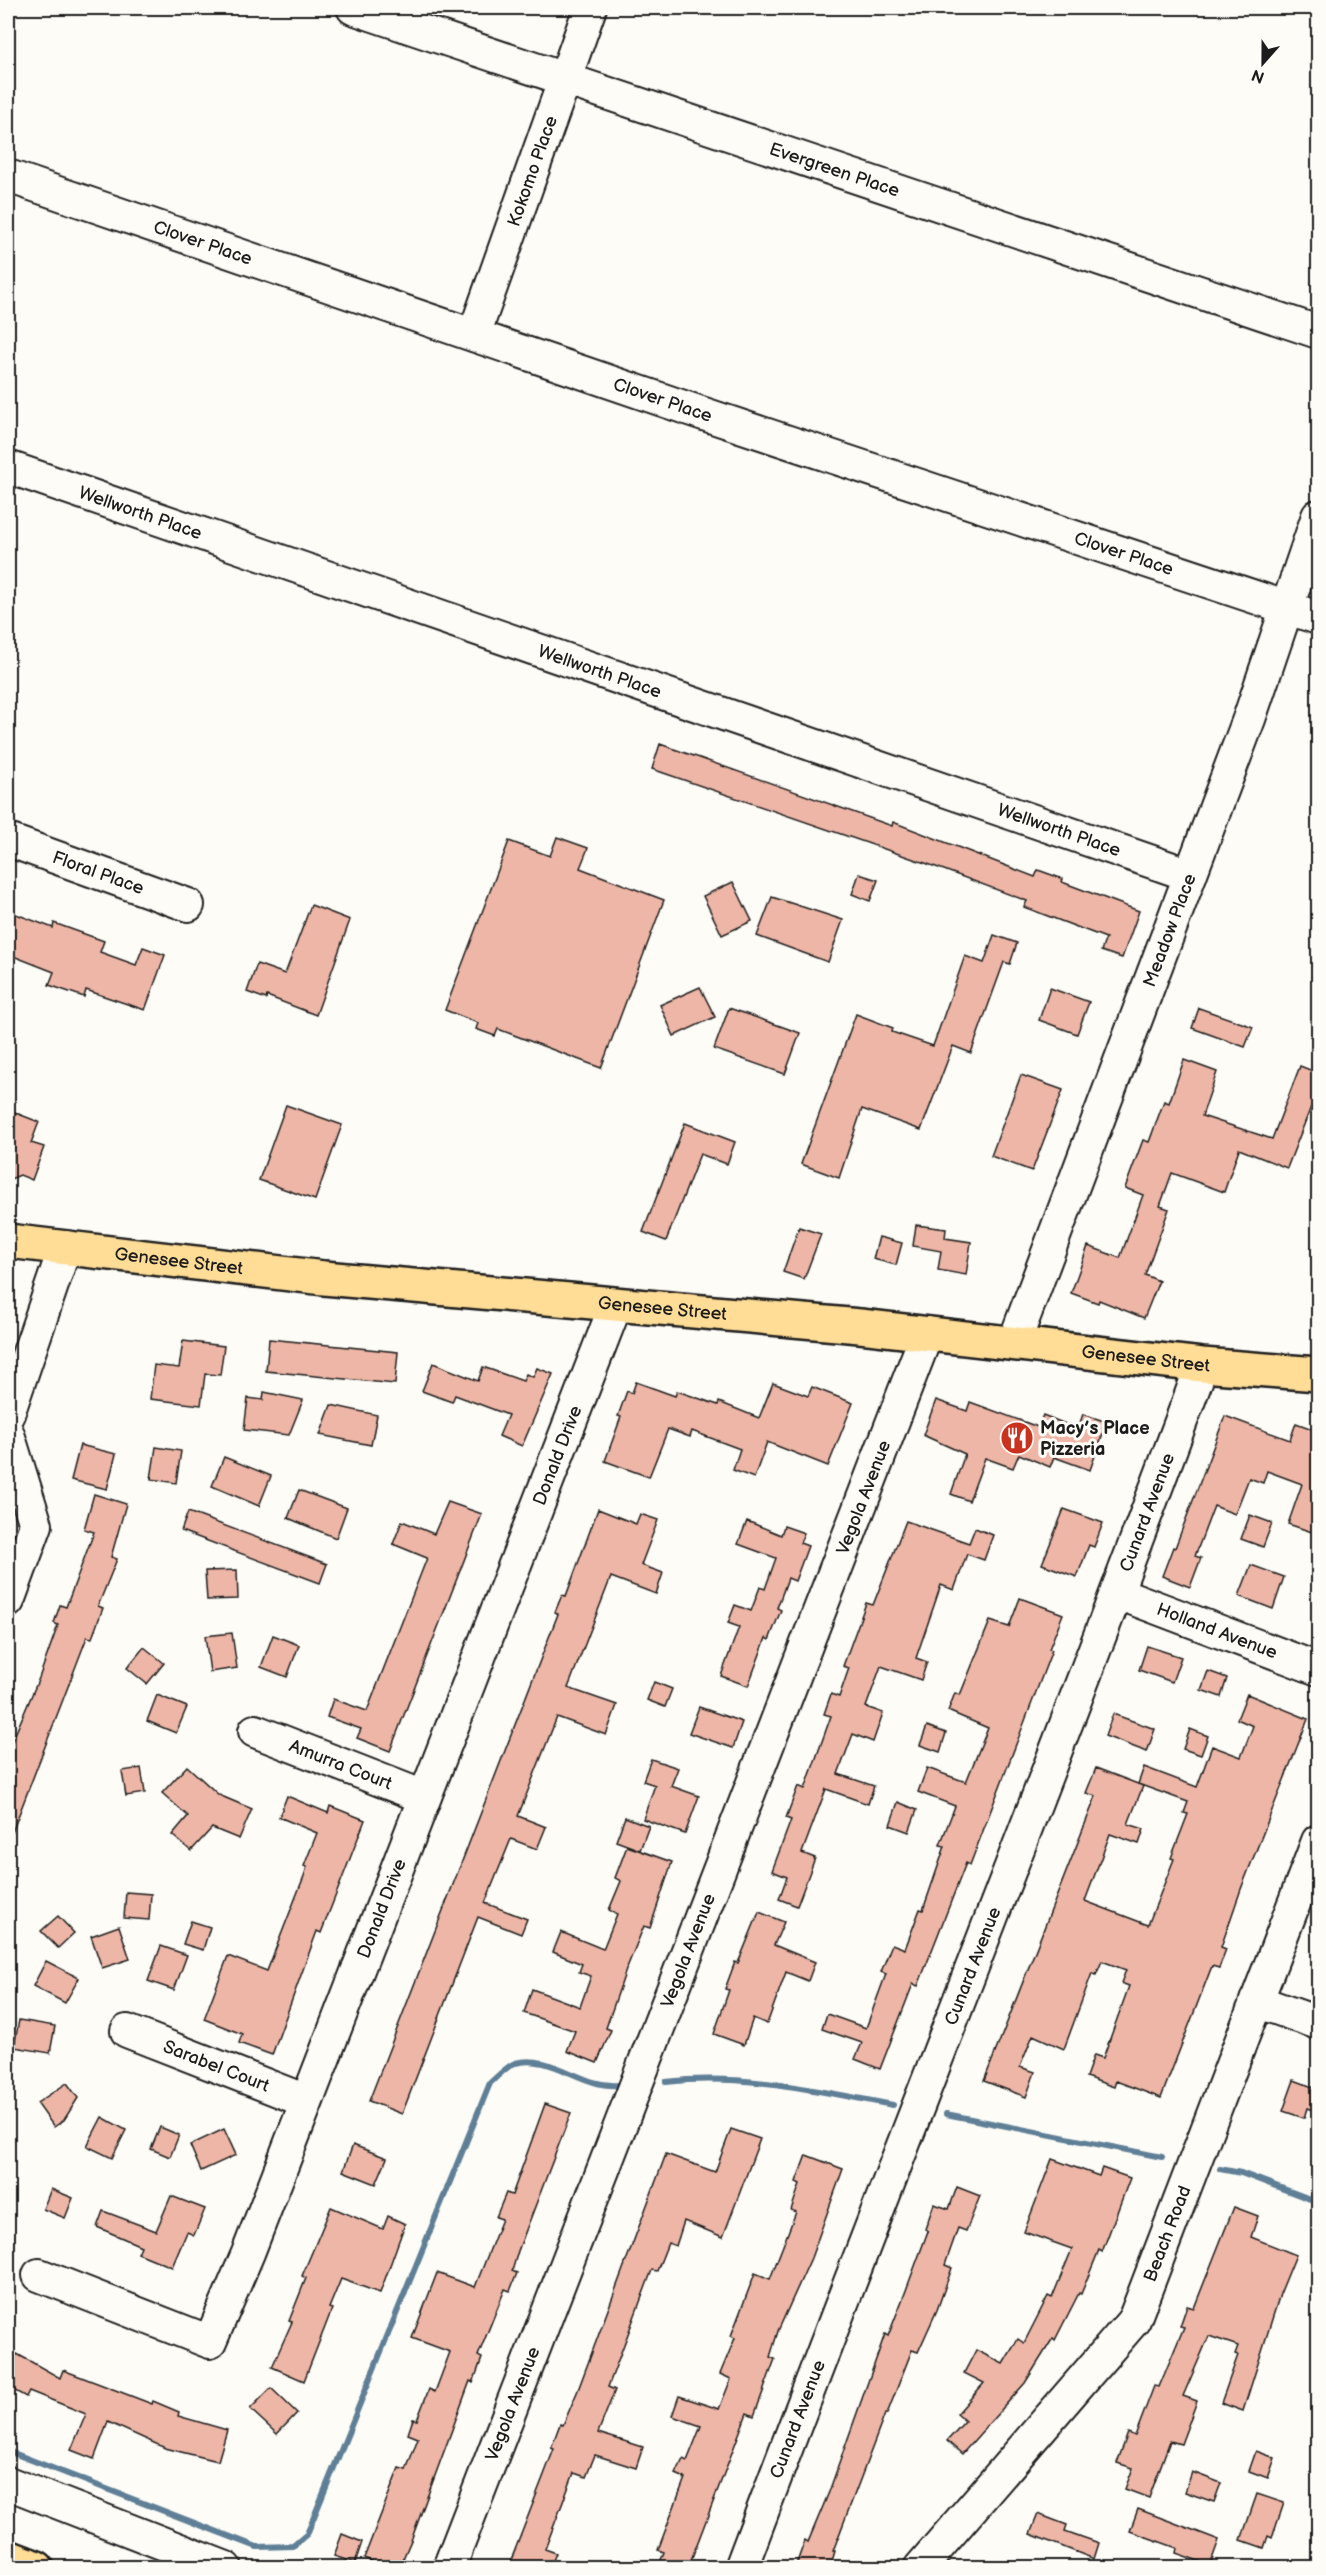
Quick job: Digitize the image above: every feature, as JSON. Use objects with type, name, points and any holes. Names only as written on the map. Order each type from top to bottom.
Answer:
[{"type":"main road","name":"Genesee Street","points":[[8,1241],[318,1277],[927,1334],[1202,1365],[1318,1374]]},
{"type":"main road","points":[[8,2557],[37,2568]]},
{"type":"street","name":"Evergreen Place","points":[[353,8],[1318,332]]},
{"type":"street","name":"Kokomo Place","points":[[474,335],[590,8]]},
{"type":"street","name":"Clover Place","points":[[8,176],[1318,618]]},
{"type":"street","name":"Wellworth Place","points":[[8,467],[1190,875]]},
{"type":"street","name":"Meadow Place","points":[[1014,1343],[1250,719],[1318,516]]},
{"type":"street","name":"Floral Place","points":[[8,840],[188,905]]},
{"type":"street","points":[[8,1414],[65,1247]]},
{"type":"street","name":"Donald Drive","points":[[39,2275],[210,2342],[616,1304]]},
{"type":"street","name":"Vegola Avenue","points":[[449,2568],[927,1334]]},
{"type":"street","name":"Cunard Avenue","points":[[741,2568],[989,1920],[1118,1593],[1202,1365]]},
{"type":"street","points":[[8,1434],[36,1525],[8,1601]]},
{"type":"street","name":"Holland Avenue","points":[[1118,1593],[1318,1669]]},
{"type":"street","name":"Amurra Court","points":[[255,1731],[424,1797]]},
{"type":"street","name":"Beach Road","points":[[920,2568],[1134,2320],[1318,1841]]},
{"type":"street","points":[[1256,2001],[1318,2023]]},
{"type":"street","name":"Sarabel Court","points":[[127,2031],[306,2101]]},
{"type":"street","points":[[8,2483],[226,2568]]},
{"type":"building","points":[[660,744],[892,826],[893,822],[1035,877],[1038,870],[1063,879],[1062,882],[1139,911],[1122,958],[1101,951],[1106,938],[1024,907],[1027,901],[928,864],[652,769]]},
{"type":"building","points":[[557,837],[588,848],[580,868],[664,900],[601,1068],[498,1029],[495,1036],[476,1029],[478,1023],[445,1010],[509,841],[550,856]]},
{"type":"building","points":[[859,874],[878,880],[870,901],[852,894]]},
{"type":"building","points":[[733,882],[752,921],[722,935],[703,896]]},
{"type":"building","points":[[772,897],[843,920],[828,962],[757,936]]},
{"type":"building","points":[[311,905],[350,920],[316,1015],[267,996],[266,999],[247,992],[257,964],[285,974]]},
{"type":"building","points":[[8,911],[53,928],[54,923],[104,941],[100,952],[136,965],[143,947],[165,955],[145,1010],[86,990],[84,997],[49,985],[54,972],[8,954]]},
{"type":"building","points":[[994,935],[1017,943],[1010,964],[1004,962],[971,1053],[953,1046],[921,1130],[862,1109],[839,1178],[801,1164],[856,1014],[893,1028],[892,1032],[933,1046],[965,956],[984,963]]},
{"type":"building","points":[[700,987],[715,1017],[674,1036],[660,1005]]},
{"type":"building","points":[[1050,988],[1089,1002],[1077,1034],[1039,1020]]},
{"type":"building","points":[[729,1008],[800,1033],[785,1074],[714,1049]]},
{"type":"building","points":[[1199,1008],[1253,1027],[1245,1047],[1192,1028]]},
{"type":"building","points":[[1184,1060],[1217,1072],[1202,1116],[1272,1139],[1300,1066],[1318,1073],[1318,1089],[1287,1168],[1239,1149],[1224,1192],[1172,1173],[1160,1206],[1169,1209],[1145,1275],[1159,1281],[1144,1318],[1099,1300],[1098,1303],[1071,1293],[1088,1246],[1120,1258],[1143,1195],[1125,1188],[1143,1140],[1149,1142],[1164,1101],[1169,1103]]},
{"type":"building","points":[[1021,1075],[1063,1090],[1032,1171],[991,1156]]},
{"type":"building","points":[[286,1105],[342,1125],[315,1200],[259,1180]]},
{"type":"building","points":[[8,1110],[39,1122],[31,1143],[44,1147],[32,1180],[20,1175],[8,1180]]},
{"type":"building","points":[[685,1123],[735,1142],[727,1164],[700,1154],[666,1241],[643,1232]]},
{"type":"building","points":[[916,1225],[946,1229],[945,1238],[971,1242],[966,1275],[938,1270],[941,1251],[913,1246]]},
{"type":"building","points":[[799,1227],[821,1234],[804,1279],[783,1272]]},
{"type":"building","points":[[879,1237],[902,1243],[896,1265],[873,1259]]},
{"type":"building","points":[[269,1339],[398,1352],[395,1384],[266,1371]]},
{"type":"building","points":[[183,1341],[224,1346],[220,1375],[205,1374],[201,1405],[150,1399],[154,1365],[179,1368]]},
{"type":"building","points":[[433,1363],[478,1381],[483,1367],[523,1381],[526,1374],[533,1377],[537,1368],[553,1374],[522,1446],[499,1436],[508,1415],[455,1395],[452,1402],[422,1391]]},
{"type":"building","points":[[636,1382],[675,1396],[677,1391],[718,1405],[719,1402],[759,1418],[773,1383],[808,1396],[812,1387],[853,1403],[828,1466],[767,1442],[754,1478],[733,1470],[740,1449],[692,1431],[690,1437],[668,1429],[649,1477],[605,1461],[621,1417],[618,1416],[627,1391],[632,1393]]},
{"type":"building","points":[[264,1392],[303,1400],[289,1435],[244,1430],[248,1398],[263,1400]]},
{"type":"building","points":[[936,1400],[967,1411],[970,1402],[1038,1427],[1043,1415],[1078,1429],[1083,1414],[1107,1422],[1090,1470],[1054,1457],[1050,1467],[1019,1454],[1013,1468],[985,1458],[969,1501],[951,1494],[965,1454],[923,1435]]},
{"type":"building","points":[[331,1405],[377,1415],[371,1445],[320,1435]]},
{"type":"building","points":[[1225,1416],[1290,1440],[1296,1423],[1318,1431],[1318,1515],[1312,1532],[1288,1524],[1302,1484],[1267,1471],[1263,1483],[1249,1478],[1235,1514],[1214,1506],[1195,1556],[1201,1558],[1190,1587],[1162,1576],[1173,1547],[1175,1548]]},
{"type":"building","points":[[80,1445],[116,1454],[107,1489],[71,1480]]},
{"type":"building","points":[[156,1447],[181,1451],[176,1483],[151,1479]]},
{"type":"building","points":[[224,1457],[271,1476],[259,1506],[212,1486]]},
{"type":"building","points":[[299,1490],[347,1508],[336,1538],[288,1518]]},
{"type":"building","points":[[94,1494],[126,1504],[111,1557],[117,1559],[98,1606],[103,1608],[92,1638],[87,1637],[8,1843],[8,1751],[39,1678],[58,1625],[54,1623],[60,1605],[66,1607],[94,1532],[84,1529]]},
{"type":"building","points":[[448,1502],[482,1514],[390,1751],[357,1738],[361,1729],[327,1717],[333,1699],[367,1711],[427,1558],[393,1544],[402,1521],[434,1534]]},
{"type":"building","points":[[598,1509],[636,1524],[640,1514],[658,1520],[641,1565],[663,1573],[656,1594],[611,1577],[568,1688],[617,1705],[606,1735],[557,1717],[518,1816],[546,1827],[537,1849],[511,1839],[485,1903],[527,1919],[521,1934],[478,1917],[402,2114],[369,2101],[558,1614],[555,1612],[562,1595],[566,1596]]},
{"type":"building","points":[[1064,1509],[1103,1523],[1094,1547],[1089,1545],[1077,1577],[1042,1564]]},
{"type":"building","points":[[188,1512],[327,1564],[320,1583],[181,1531]]},
{"type":"building","points":[[1250,1515],[1272,1523],[1263,1547],[1241,1539]]},
{"type":"building","points":[[747,1521],[781,1535],[784,1526],[804,1533],[800,1543],[808,1546],[795,1581],[788,1578],[777,1608],[781,1610],[769,1640],[766,1638],[748,1686],[721,1676],[739,1627],[728,1623],[735,1605],[751,1611],[760,1587],[765,1589],[776,1558],[738,1544]]},
{"type":"building","points":[[906,1521],[969,1543],[975,1528],[993,1535],[984,1560],[967,1554],[954,1590],[941,1585],[916,1658],[927,1662],[921,1680],[881,1666],[866,1707],[883,1713],[873,1742],[853,1734],[838,1774],[874,1786],[868,1804],[826,1789],[802,1853],[815,1858],[797,1906],[779,1899],[787,1877],[772,1871],[791,1820],[786,1818],[798,1786],[805,1789],[831,1716],[824,1714],[831,1694],[839,1697],[849,1668],[843,1666],[866,1603],[873,1605]]},
{"type":"building","points":[[1251,1565],[1284,1577],[1273,1609],[1239,1596]]},
{"type":"building","points":[[237,1570],[238,1599],[207,1600],[205,1571]]},
{"type":"building","points":[[1020,1598],[1063,1614],[1049,1649],[1052,1650],[970,1865],[966,1863],[918,1986],[913,1984],[880,2069],[855,2059],[862,2043],[822,2029],[827,2014],[866,2028],[886,1974],[881,1972],[892,1944],[905,1949],[920,1909],[923,1910],[945,1846],[940,1845],[955,1806],[918,1792],[927,1768],[966,1782],[988,1728],[948,1711],[955,1693],[960,1695],[990,1621],[1009,1627]]},
{"type":"building","points":[[232,1633],[237,1668],[210,1672],[205,1636]]},
{"type":"building","points":[[273,1635],[299,1645],[287,1677],[261,1667]]},
{"type":"building","points":[[1147,1646],[1181,1657],[1172,1682],[1139,1670]]},
{"type":"building","points":[[144,1647],[164,1663],[147,1684],[127,1668]]},
{"type":"building","points":[[1208,1671],[1227,1678],[1221,1697],[1201,1690]]},
{"type":"building","points":[[654,1682],[672,1689],[665,1707],[647,1700]]},
{"type":"building","points":[[1247,1694],[1308,1719],[1241,1889],[1221,1947],[1226,1949],[1219,1968],[1212,1966],[1161,2098],[1116,2081],[1114,2087],[1086,2077],[1094,2055],[1103,2058],[1129,1986],[1121,1983],[1126,1970],[1102,1961],[1096,1975],[1092,1973],[1064,2049],[1033,2035],[1020,2067],[1035,2072],[1026,2097],[984,2081],[1096,1796],[1086,1793],[1096,1768],[1143,1786],[1128,1824],[1144,1829],[1139,1844],[1110,1834],[1085,1901],[1148,1925],[1174,1859],[1171,1858],[1188,1814],[1184,1813],[1188,1802],[1138,1784],[1144,1767],[1197,1787],[1212,1746],[1241,1757],[1253,1726],[1237,1719]]},
{"type":"building","points":[[157,1695],[187,1707],[176,1733],[147,1721]]},
{"type":"building","points":[[699,1707],[742,1722],[733,1748],[689,1733]]},
{"type":"building","points":[[1113,1714],[1155,1729],[1147,1752],[1105,1736]]},
{"type":"building","points":[[927,1726],[946,1733],[940,1752],[920,1745]]},
{"type":"building","points":[[1190,1729],[1208,1736],[1201,1755],[1183,1749]]},
{"type":"building","points":[[651,1759],[678,1768],[671,1786],[699,1796],[685,1834],[643,1819],[655,1785],[643,1781]]},
{"type":"building","points":[[187,1766],[219,1795],[252,1809],[239,1839],[212,1828],[191,1851],[172,1835],[188,1816],[162,1793]]},
{"type":"building","points":[[141,1768],[145,1793],[126,1796],[122,1771]]},
{"type":"building","points":[[287,1796],[328,1813],[330,1806],[365,1820],[321,1933],[317,1931],[272,2055],[239,2043],[242,2034],[204,2019],[228,1956],[267,1971],[304,1876],[307,1867],[304,1866],[317,1833],[279,1817]]},
{"type":"building","points":[[898,1802],[917,1810],[909,1832],[890,1825]]},
{"type":"building","points":[[625,1817],[649,1826],[640,1850],[616,1841]]},
{"type":"building","points":[[627,1846],[672,1862],[650,1928],[644,1926],[626,1970],[606,2028],[611,2030],[597,2063],[567,2051],[575,2031],[524,2013],[532,1989],[580,2007],[591,1976],[579,1972],[582,1964],[553,1952],[561,1932],[603,1949],[617,1914],[609,1910],[621,1881],[615,1878]]},
{"type":"building","points":[[126,1892],[151,1894],[149,1920],[124,1918]]},
{"type":"building","points":[[759,1912],[784,1922],[774,1945],[815,1962],[808,1981],[786,1972],[767,2024],[753,2018],[744,2045],[714,2034],[729,1990],[725,1989]]},
{"type":"building","points":[[58,1916],[74,1933],[58,1948],[41,1931]]},
{"type":"building","points":[[191,1921],[210,1927],[203,1950],[183,1944]]},
{"type":"building","points":[[119,1926],[130,1959],[102,1968],[91,1936]]},
{"type":"building","points":[[161,1946],[187,1955],[174,1990],[148,1981]]},
{"type":"building","points":[[46,1961],[79,1978],[65,2003],[33,1986]]},
{"type":"building","points":[[19,2020],[55,2026],[50,2053],[14,2047]]},
{"type":"building","points":[[1294,2080],[1318,2089],[1318,2112],[1307,2108],[1304,2118],[1283,2111]]},
{"type":"building","points":[[67,2083],[78,2098],[64,2120],[54,2127],[37,2103]]},
{"type":"building","points":[[545,2104],[571,2113],[518,2251],[512,2271],[517,2273],[510,2291],[505,2289],[478,2356],[482,2358],[473,2383],[470,2381],[399,2568],[387,2568],[364,2558],[399,2468],[406,2470],[418,2438],[408,2434],[413,2419],[417,2420],[429,2389],[435,2392],[450,2352],[412,2338],[437,2273],[475,2287],[502,2219],[496,2217],[506,2193],[512,2195]]},
{"type":"building","points":[[102,2117],[126,2130],[112,2158],[87,2146]]},
{"type":"building","points":[[160,2127],[179,2135],[170,2157],[151,2149]]},
{"type":"building","points":[[224,2129],[236,2155],[201,2171],[190,2145]]},
{"type":"building","points":[[731,2129],[760,2139],[723,2237],[684,2221],[676,2246],[668,2243],[657,2271],[652,2270],[608,2387],[615,2390],[598,2433],[643,2447],[636,2468],[595,2455],[586,2477],[574,2473],[545,2549],[556,2553],[550,2568],[508,2568],[554,2449],[551,2448],[560,2424],[563,2425],[578,2390],[666,2154],[715,2172]]},
{"type":"building","points":[[353,2145],[387,2158],[376,2184],[343,2171]]},
{"type":"building","points":[[806,2155],[843,2169],[811,2258],[778,2331],[770,2357],[775,2359],[754,2416],[747,2413],[688,2568],[658,2568],[664,2552],[658,2550],[685,2478],[676,2474],[683,2459],[687,2461],[701,2426],[672,2416],[679,2396],[719,2409],[731,2379],[720,2374],[735,2338],[731,2336],[755,2273],[770,2279],[796,2212],[791,2210],[800,2184],[796,2182]]},
{"type":"building","points":[[1052,2159],[1099,2176],[1102,2168],[1130,2178],[1102,2252],[1099,2250],[1081,2294],[1079,2293],[1055,2340],[1053,2338],[1025,2383],[962,2454],[947,2441],[965,2421],[957,2414],[984,2383],[964,2373],[976,2350],[1003,2364],[1018,2339],[1024,2343],[1048,2296],[1052,2298],[1072,2249],[1024,2232]]},
{"type":"building","points":[[957,2187],[980,2196],[966,2231],[958,2228],[945,2265],[952,2268],[937,2310],[918,2352],[912,2350],[887,2414],[885,2414],[833,2551],[835,2551],[830,2568],[795,2568],[805,2540],[808,2542],[829,2492],[885,2334],[888,2336],[905,2293],[928,2231],[925,2229],[934,2204],[949,2209]]},
{"type":"building","points":[[51,2189],[73,2198],[65,2218],[43,2209]]},
{"type":"building","points":[[171,2196],[205,2209],[194,2235],[187,2232],[172,2267],[138,2253],[141,2246],[97,2227],[103,2211],[156,2231]]},
{"type":"building","points":[[331,2207],[383,2229],[388,2216],[405,2224],[380,2293],[341,2279],[304,2381],[272,2367],[292,2322],[289,2321],[306,2278],[302,2276]]},
{"type":"building","points":[[1234,2207],[1258,2216],[1251,2237],[1296,2255],[1280,2294],[1243,2411],[1221,2403],[1238,2355],[1235,2354],[1238,2346],[1209,2336],[1183,2396],[1197,2401],[1181,2444],[1170,2441],[1149,2498],[1125,2489],[1133,2468],[1117,2463],[1128,2433],[1135,2436],[1154,2386],[1159,2387],[1184,2327],[1180,2326],[1187,2306],[1194,2308]]},
{"type":"building","points":[[17,2354],[60,2378],[63,2370],[152,2404],[153,2401],[179,2412],[178,2416],[227,2430],[218,2461],[165,2448],[108,2422],[94,2459],[71,2450],[86,2414],[29,2391],[26,2397],[8,2387],[8,2372]]},
{"type":"building","points":[[271,2388],[297,2413],[277,2434],[250,2409]]},
{"type":"building","points":[[1256,2451],[1275,2458],[1268,2478],[1249,2471]]},
{"type":"building","points":[[1192,2472],[1221,2483],[1214,2502],[1185,2492]]},
{"type":"building","points":[[1257,2494],[1284,2503],[1272,2538],[1268,2536],[1264,2548],[1241,2540]]},
{"type":"building","points":[[1138,2509],[1219,2540],[1210,2565],[1176,2553],[1177,2548],[1130,2531]]},
{"type":"building","points":[[1038,2514],[1067,2525],[1065,2531],[1099,2543],[1094,2559],[1030,2534]]},
{"type":"building","points":[[342,2534],[362,2542],[355,2563],[334,2556]]},
{"type":"waterway","points":[[8,2451],[257,2547],[293,2546],[307,2534],[490,2083],[512,2064],[529,2061],[554,2066],[605,2085],[618,2085]]},
{"type":"waterway","points":[[666,2082],[695,2080],[752,2082],[809,2089],[893,2105]]},
{"type":"waterway","points":[[946,2114],[1162,2157]]},
{"type":"waterway","points":[[1220,2169],[1241,2173],[1318,2202]]},
{"type":"place","name":"Macy’s Place Pizzeria","points":[[1017,1438]]}]
